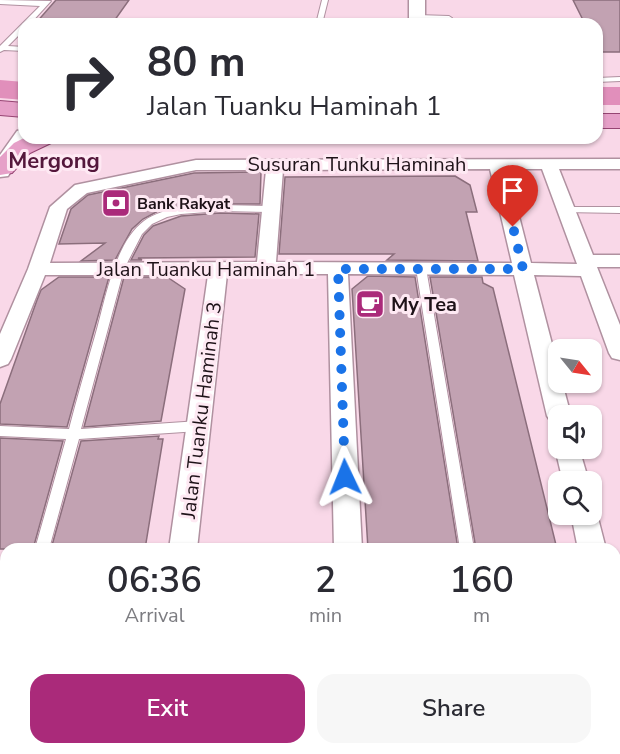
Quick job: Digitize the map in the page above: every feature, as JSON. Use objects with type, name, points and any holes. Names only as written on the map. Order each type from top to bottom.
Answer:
[{"type":"main road","points":[[603,121],[620,121]]},
{"type":"main road","points":[[603,137],[620,137]]},
{"type":"main road","points":[[2,170],[22,147],[29,144]]},
{"type":"street","points":[[417,0],[417,18]]},
{"type":"street","points":[[2,170],[12,123]]},
{"type":"street","points":[[266,270],[275,164]]},
{"type":"street","name":"Susuran Tunku Haminah","points":[[38,269],[59,207],[69,196],[81,189],[175,168],[196,165],[275,164],[620,164]]},
{"type":"street","points":[[497,164],[556,405]]},
{"type":"street","points":[[549,165],[620,353]]},
{"type":"street","name":"Jalan Tuanku Haminah 1","points":[[38,269],[523,269],[587,266],[620,261]]},
{"type":"street","points":[[0,359],[38,269]]},
{"type":"street","points":[[338,269],[348,543]]},
{"type":"street","name":"Jalan Tuanku Haminah 3","points":[[184,543],[218,270]]},
{"type":"street","points":[[587,525],[591,543]]},
{"type":"lane","points":[[320,18],[325,0]]},
{"type":"lane","points":[[0,2],[47,2]]},
{"type":"lane","points":[[32,18],[47,2]]},
{"type":"lane","points":[[1,49],[18,32]]},
{"type":"lane","points":[[1,49],[18,47]]},
{"type":"lane","points":[[603,80],[620,79]]},
{"type":"lane","points":[[44,543],[119,269],[138,231],[164,214],[180,210],[271,209]]},
{"type":"lane","points":[[567,210],[620,210]]},
{"type":"lane","points":[[421,268],[466,543]]},
{"type":"lane","points":[[0,431],[74,434],[199,426]]},
{"type":"building","points":[[56,0],[129,0],[116,18],[40,18]]},
{"type":"building","points":[[573,0],[620,0],[620,52],[603,52],[603,18],[582,18]]},
{"type":"building","points":[[261,172],[260,204],[201,204],[160,210],[143,219],[132,229],[115,260],[81,261],[105,243],[59,244],[71,209],[88,195],[194,173]]},
{"type":"building","points":[[455,176],[470,185],[477,212],[466,212],[478,261],[387,260],[394,254],[279,254],[285,177]]},
{"type":"building","points":[[220,213],[259,214],[255,257],[138,258],[142,260],[131,260],[144,235],[153,226],[181,216]]},
{"type":"building","points":[[368,276],[415,277],[457,543],[368,543],[352,289]]},
{"type":"building","points":[[59,277],[109,277],[67,427],[0,424],[0,404],[41,290]]},
{"type":"building","points":[[124,277],[167,277],[185,289],[161,421],[84,427]]},
{"type":"building","points":[[430,277],[482,277],[483,283],[493,288],[548,512],[548,525],[551,525],[556,543],[475,543]]},
{"type":"building","points":[[159,436],[158,439],[163,439],[146,543],[53,543],[81,441]]},
{"type":"building","points":[[0,438],[63,441],[35,543],[0,543]]},
{"type":"waterway","points":[[0,89],[18,90]]},
{"type":"waterway","points":[[603,96],[620,96]]},
{"type":"place","name":"Bank Rakyat","points":[[116,203]]},
{"type":"place","name":"My Tea","points":[[370,304]]},
{"type":"district","name":"Mergong","points":[[54,160]]},
{"type":"route","points":[[345,477],[338,269],[523,269],[513,227]]}]
